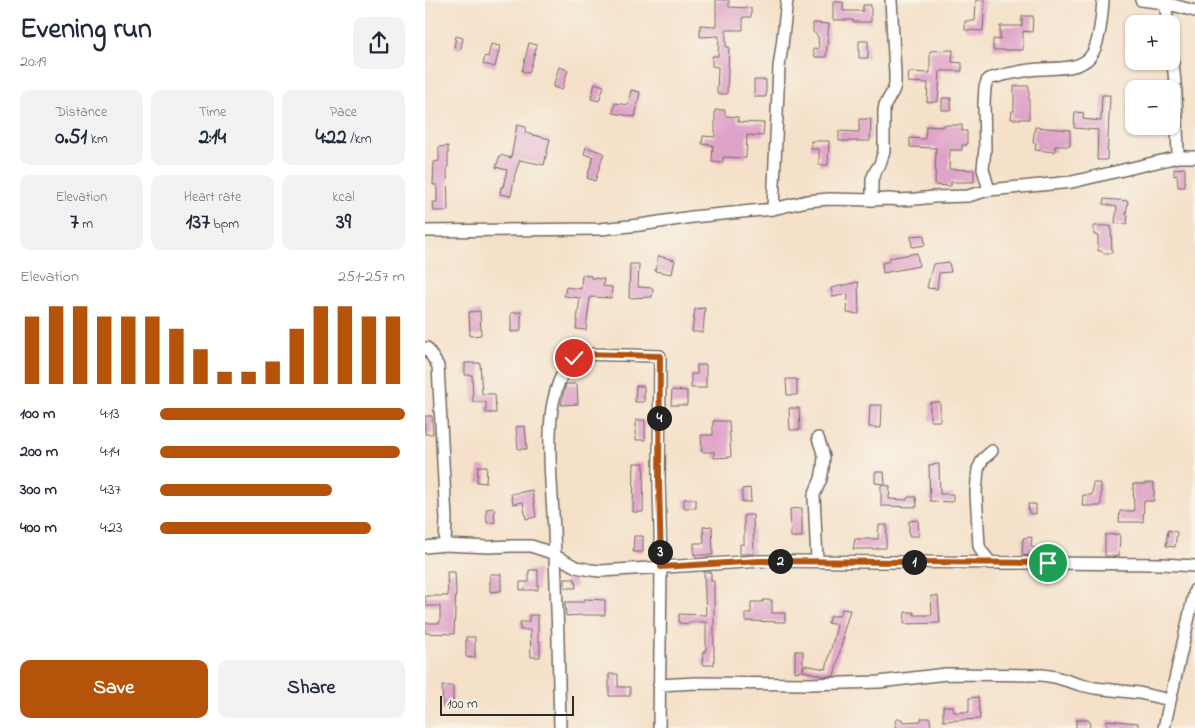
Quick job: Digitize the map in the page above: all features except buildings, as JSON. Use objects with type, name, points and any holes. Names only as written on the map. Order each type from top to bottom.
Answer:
[{"type":"street","points":[[773,209],[779,68],[787,0]]},
{"type":"street","points":[[872,200],[872,179],[885,151],[884,110],[895,85],[891,0]]},
{"type":"street","points":[[989,190],[983,169],[985,149],[984,103],[985,87],[988,79],[1009,73],[1065,68],[1080,64],[1090,57],[1095,47],[1103,0]]},
{"type":"street","points":[[1141,0],[1166,2],[1195,12]]},
{"type":"street","points":[[1166,2],[1167,15]]},
{"type":"street","points":[[1173,70],[1178,157]]},
{"type":"street","points":[[425,231],[600,229],[640,225],[692,216],[773,209],[807,201],[969,196],[989,190],[1072,182],[1178,157],[1195,157]]},
{"type":"street","points":[[425,348],[427,348],[438,366],[445,545]]},
{"type":"street","points":[[560,728],[551,422],[556,390],[567,366],[574,358],[583,354],[660,356],[659,480],[661,567],[659,728]]},
{"type":"street","points":[[817,560],[814,495],[823,468],[823,457],[818,438]]},
{"type":"street","points":[[991,563],[979,546],[976,492],[978,470],[983,459],[992,451]]},
{"type":"street","points":[[425,547],[445,545],[531,546],[542,549],[576,567],[613,571],[760,561],[817,560],[1195,566]]},
{"type":"street","points":[[1164,728],[1195,590]]},
{"type":"street","points":[[659,684],[809,684],[879,682],[946,674],[1042,675],[1095,688],[1139,693],[1170,700]]},
{"type":"route","points":[[574,358],[583,354],[660,356],[659,480],[661,567],[760,561],[1048,563]]}]
